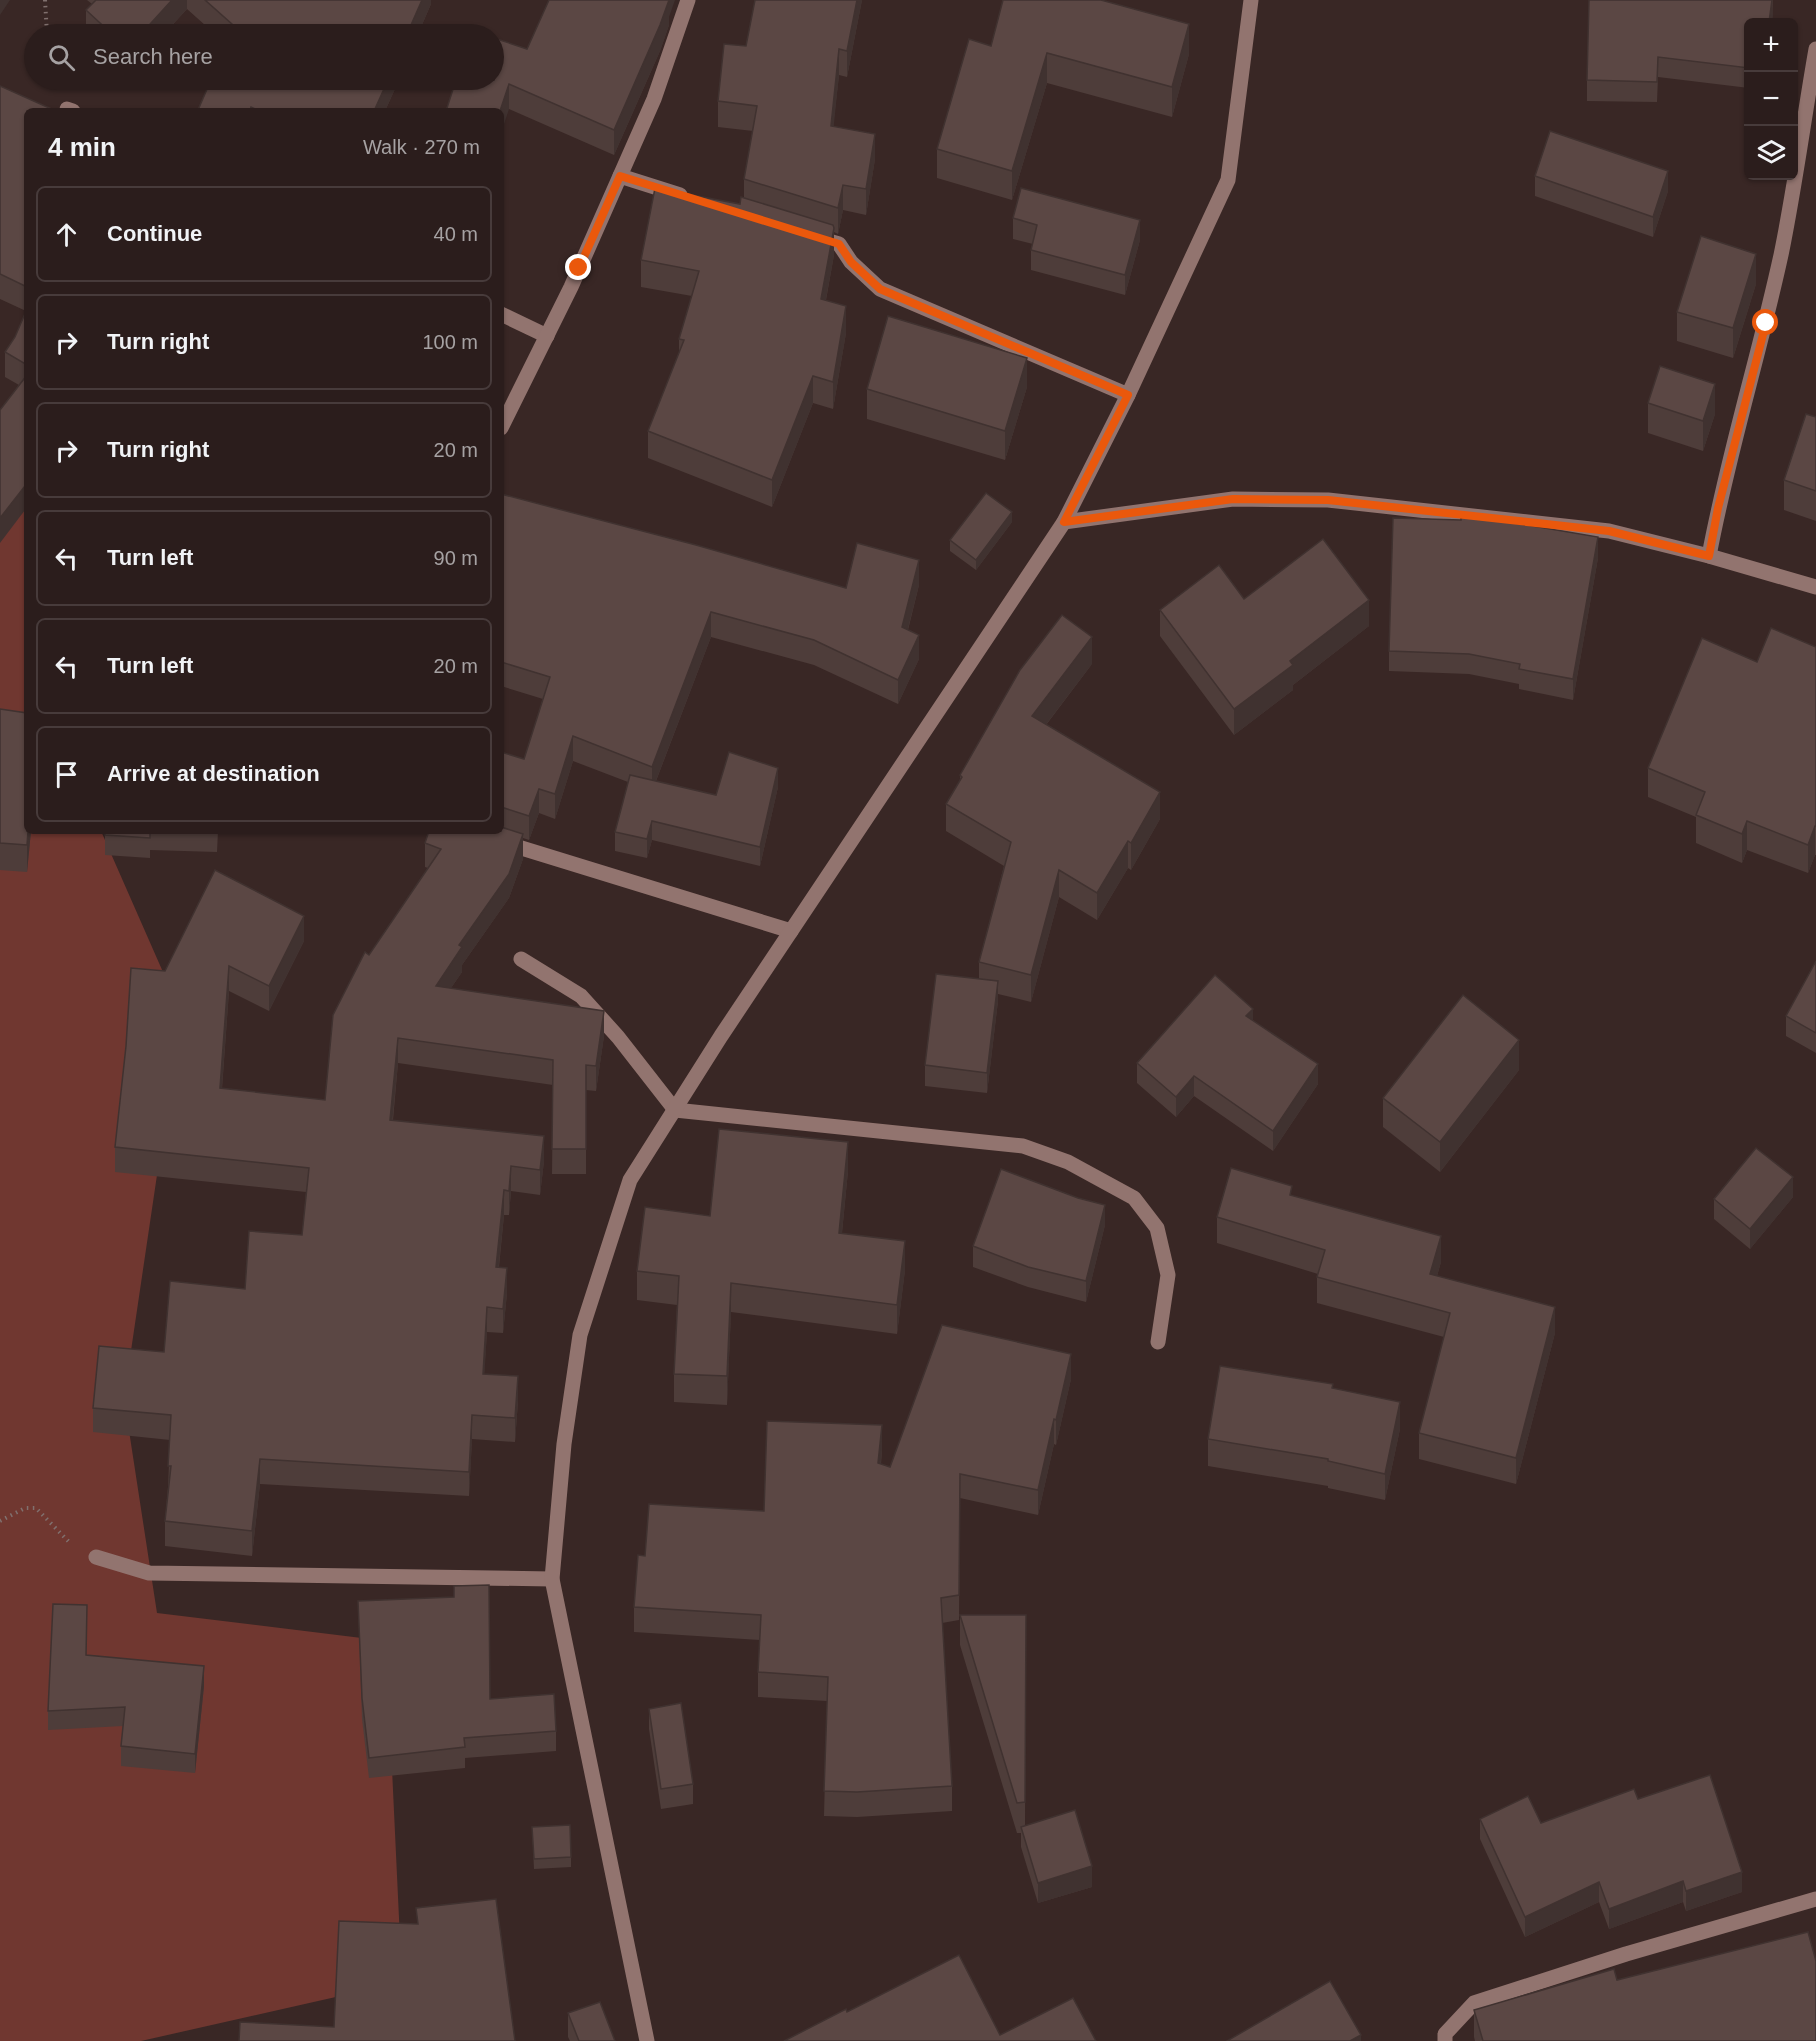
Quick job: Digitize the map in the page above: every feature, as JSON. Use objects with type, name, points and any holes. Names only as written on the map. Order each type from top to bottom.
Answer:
[{"type":"street","points":[[504,422],[571,287],[654,99],[688,0]]},
{"type":"street","points":[[647,2041],[552,1579],[564,1444],[580,1335],[630,1180],[721,1036],[1064,522],[1128,395],[1228,180],[1251,0]]},
{"type":"street","points":[[1709,556],[1718,508],[1760,346],[1781,253],[1816,50]]},
{"type":"street","points":[[620,176],[696,200]]},
{"type":"street","points":[[806,234],[839,244],[851,262],[880,289],[1128,395]]},
{"type":"street","points":[[504,315],[547,336]]},
{"type":"street","points":[[1064,522],[1233,499],[1328,500],[1609,531],[1709,556],[1816,588]]},
{"type":"street","points":[[476,834],[791,931]]},
{"type":"street","points":[[520,959],[581,996],[618,1037],[675,1110],[1023,1146],[1068,1162],[1134,1198],[1157,1228],[1168,1275],[1158,1342]]},
{"type":"street","points":[[96,1557],[149,1573],[552,1579]]},
{"type":"street","points":[[1445,2041],[1445,2034],[1474,2003],[1626,1954],[1816,1899]]},
{"type":"path","points":[[45,0],[46,24]]},
{"type":"path","points":[[0,1521],[25,1508],[36,1508],[73,1546],[96,1557]]},
{"type":"shaded area","points":[[0,443],[24,493],[24,834],[102,834],[181,1013],[124,1398],[157,1613],[386,1641],[402,1982],[141,2041],[0,2041]]},
{"type":"building","points":[[96,0],[172,0],[150,24],[101,24],[86,10]]},
{"type":"building","points":[[205,0],[422,0],[411,24],[232,24]]},
{"type":"building","points":[[549,0],[669,0],[614,130],[509,84],[501,108],[447,108],[453,90],[504,90],[504,41],[527,49]]},
{"type":"building","points":[[755,0],[857,0],[847,51],[839,49],[831,126],[875,134],[866,189],[843,185],[838,208],[744,179],[757,106],[718,101],[724,44],[746,46]]},
{"type":"building","points":[[1003,0],[1101,0],[1189,24],[1172,87],[1047,53],[1012,171],[937,149],[969,39],[991,46]]},
{"type":"building","points":[[1589,0],[1772,0],[1770,18],[1744,18],[1744,67],[1658,57],[1657,82],[1587,80]]},
{"type":"building","points":[[0,86],[49,108],[24,108],[24,286],[0,274]]},
{"type":"building","points":[[207,90],[383,90],[375,108],[199,108]]},
{"type":"building","points":[[1550,131],[1668,171],[1653,217],[1535,176]]},
{"type":"building","points":[[655,188],[740,204],[741,197],[833,225],[821,299],[846,306],[833,382],[813,376],[772,480],[648,431],[684,340],[679,339],[699,271],[641,260]]},
{"type":"building","points":[[1021,188],[1140,220],[1125,275],[1031,250],[1037,225],[1013,218]]},
{"type":"building","points":[[1701,236],[1756,254],[1733,328],[1677,312]]},
{"type":"building","points":[[24,316],[24,363],[5,352],[15,337]]},
{"type":"building","points":[[888,316],[1027,358],[1005,431],[867,389]]},
{"type":"building","points":[[1660,366],[1715,384],[1703,421],[1648,403]]},
{"type":"building","points":[[24,379],[24,487],[0,518],[0,410]]},
{"type":"building","points":[[1806,414],[1816,417],[1816,491],[1784,480]]},
{"type":"building","points":[[986,493],[1012,512],[976,560],[950,540]]},
{"type":"building","points":[[504,495],[696,545],[846,588],[857,543],[919,560],[902,627],[919,635],[898,680],[814,640],[711,612],[652,767],[573,736],[555,794],[539,789],[529,816],[504,808],[504,753],[524,759],[550,677],[504,663]]},
{"type":"building","points":[[1461,514],[1598,537],[1573,679],[1519,669],[1520,664],[1469,654],[1389,651],[1393,518],[1461,520]]},
{"type":"building","points":[[1323,539],[1369,600],[1290,661],[1293,665],[1234,709],[1160,610],[1219,565],[1244,599]]},
{"type":"building","points":[[1062,615],[1092,637],[1032,716],[1160,792],[1131,843],[1128,841],[1097,893],[1059,870],[1031,975],[979,962],[1011,842],[946,804],[1020,670]]},
{"type":"building","points":[[1771,628],[1816,647],[1816,826],[1808,845],[1747,821],[1742,834],[1696,815],[1705,792],[1648,768],[1702,638],[1757,662]]},
{"type":"building","points":[[0,709],[24,713],[24,834],[28,834],[27,845],[0,843]]},
{"type":"building","points":[[729,752],[778,768],[760,847],[652,821],[647,839],[615,832],[630,775],[716,795]]},
{"type":"building","points":[[504,828],[523,834],[509,874],[459,945],[462,947],[436,986],[604,1011],[596,1066],[586,1065],[586,1149],[552,1149],[553,1060],[398,1038],[390,1120],[544,1136],[540,1170],[511,1166],[509,1191],[504,1190],[496,1267],[507,1268],[503,1309],[487,1307],[483,1374],[518,1376],[515,1418],[472,1415],[469,1472],[260,1459],[252,1531],[165,1521],[171,1466],[168,1466],[171,1415],[93,1408],[99,1346],[164,1352],[170,1281],[245,1289],[249,1231],[302,1235],[309,1168],[115,1147],[126,1046],[131,968],[165,971],[215,870],[304,916],[269,986],[229,966],[220,1088],[325,1100],[333,1015],[365,952],[369,955],[441,849],[425,843],[428,834],[504,834]]},
{"type":"building","points":[[150,834],[150,838],[105,835]]},
{"type":"building","points":[[1816,961],[1816,1033],[1786,1016]]},
{"type":"building","points":[[936,974],[998,981],[987,1073],[925,1065]]},
{"type":"building","points":[[1215,975],[1253,1009],[1246,1016],[1318,1064],[1273,1131],[1194,1076],[1176,1097],[1137,1063]]},
{"type":"building","points":[[1463,995],[1519,1040],[1440,1142],[1383,1098]]},
{"type":"building","points":[[719,1129],[848,1142],[839,1233],[905,1241],[897,1305],[731,1283],[727,1376],[674,1374],[679,1276],[637,1271],[645,1207],[710,1216]]},
{"type":"building","points":[[1756,1148],[1793,1177],[1750,1229],[1714,1199]]},
{"type":"building","points":[[1231,1168],[1292,1186],[1290,1195],[1441,1236],[1430,1274],[1555,1307],[1516,1458],[1419,1433],[1450,1313],[1317,1277],[1325,1250],[1217,1217]]},
{"type":"building","points":[[1001,1169],[1078,1198],[1105,1205],[1086,1281],[1028,1267],[973,1246]]},
{"type":"building","points":[[942,1325],[1071,1354],[1056,1420],[1054,1419],[1038,1490],[960,1474],[959,1595],[941,1598],[952,1786],[857,1792],[824,1791],[828,1677],[758,1672],[761,1615],[634,1607],[638,1555],[645,1556],[649,1504],[764,1511],[767,1421],[882,1425],[878,1463],[890,1467]]},
{"type":"building","points":[[1220,1366],[1333,1384],[1332,1388],[1400,1402],[1385,1474],[1328,1461],[1328,1459],[1208,1439]]},
{"type":"building","points":[[489,1585],[490,1699],[554,1694],[556,1731],[464,1738],[465,1747],[369,1758],[362,1698],[358,1601],[454,1597],[454,1586]]},
{"type":"building","points":[[53,1604],[87,1605],[86,1655],[204,1666],[195,1754],[121,1746],[125,1707],[48,1711]]},
{"type":"building","points":[[960,1615],[1026,1615],[1025,1802],[1017,1803]]},
{"type":"building","points":[[681,1703],[693,1784],[661,1789],[649,1709]]},
{"type":"building","points":[[1710,1775],[1742,1872],[1686,1891],[1683,1881],[1609,1909],[1599,1882],[1525,1917],[1480,1819],[1528,1796],[1541,1823],[1634,1789],[1638,1799]]},
{"type":"building","points":[[1075,1810],[1092,1866],[1038,1883],[1021,1827]]},
{"type":"building","points":[[570,1825],[571,1857],[534,1859],[532,1827]]},
{"type":"building","points":[[496,1899],[515,2041],[239,2041],[240,2022],[334,2027],[339,1921],[418,1924],[416,1908]]},
{"type":"building","points":[[1808,1932],[1816,1961],[1816,2041],[1483,2041],[1474,2010],[1614,1969],[1617,1980]]},
{"type":"building","points":[[959,1955],[1000,2035],[1073,1998],[1096,2041],[784,2041],[846,2009],[847,2012]]},
{"type":"building","points":[[1330,1981],[1361,2035],[1350,2041],[1227,2041]]},
{"type":"building","points":[[600,2002],[615,2041],[579,2041],[568,2013]]},
{"type":"route","points":[[579,268],[620,176],[839,244],[851,262],[880,289],[1128,395],[1064,522],[1233,499],[1328,500],[1609,531],[1709,556],[1718,508],[1766,323]]}]
